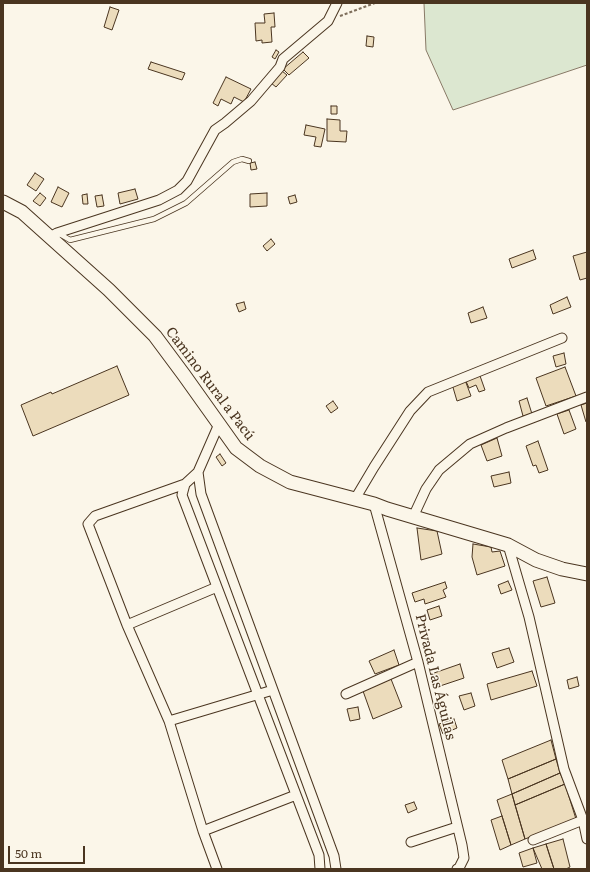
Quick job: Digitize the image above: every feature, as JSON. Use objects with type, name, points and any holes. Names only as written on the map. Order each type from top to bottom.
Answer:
[{"type":"street","points":[[53,235],[159,200],[178,190],[188,181],[215,130],[251,101],[280,67],[283,59],[328,21],[337,3]]},
{"type":"street","name":"Camino Rural a Pacú","points":[[3,202],[22,212],[53,235],[155,336],[236,448],[260,466],[290,482],[374,504],[508,545],[536,560],[562,569],[586,572]]},
{"type":"street","points":[[355,499],[410,411],[428,392],[562,338]]},
{"type":"street","points":[[413,517],[426,489],[439,470],[470,444],[506,428],[587,397]]},
{"type":"street","points":[[217,869],[203,831],[169,721],[126,625],[88,524],[95,516],[185,484],[198,472],[219,424]]},
{"type":"street","points":[[198,472],[201,494],[334,856],[336,869]]},
{"type":"street","points":[[185,484],[182,495],[319,856],[320,869]]},
{"type":"street","name":"Privada Las Águilas","points":[[374,504],[418,662],[457,826],[464,858],[457,869]]},
{"type":"street","points":[[508,545],[529,617],[564,769],[583,820],[587,839]]},
{"type":"street","points":[[126,625],[217,587]]},
{"type":"street","points":[[346,694],[418,662]]},
{"type":"street","points":[[169,721],[273,690]]},
{"type":"street","points":[[203,831],[296,795]]},
{"type":"street","points":[[533,840],[583,820]]},
{"type":"street","points":[[411,842],[457,826]]},
{"type":"lane","points":[[53,235],[70,240],[154,218],[186,203],[233,162],[242,159],[249,161]]},
{"type":"path","points":[[328,21],[375,3]]},
{"type":"green space","points":[[424,3],[587,3],[587,65],[453,110],[426,50]]},
{"type":"building","points":[[110,7],[119,10],[112,30],[104,27]]},
{"type":"building","points":[[274,13],[275,27],[271,27],[272,42],[262,43],[262,40],[256,41],[255,23],[265,23],[264,14]]},
{"type":"building","points":[[367,36],[374,37],[373,47],[366,46]]},
{"type":"building","points":[[276,50],[279,52],[275,59],[272,57]]},
{"type":"building","points":[[303,52],[309,58],[289,75],[283,69]]},
{"type":"building","points":[[151,62],[185,73],[182,80],[148,69]]},
{"type":"building","points":[[282,71],[287,75],[276,87],[271,83]]},
{"type":"building","points":[[226,77],[251,89],[244,102],[234,97],[231,104],[221,99],[218,106],[213,103]]},
{"type":"building","points":[[331,106],[337,106],[337,114],[331,114]]},
{"type":"building","points":[[327,119],[340,120],[340,131],[347,131],[346,142],[327,141]]},
{"type":"building","points":[[306,125],[325,129],[321,147],[314,146],[316,137],[304,135]]},
{"type":"building","points":[[255,162],[257,169],[251,170],[250,163]]},
{"type":"building","points":[[35,173],[44,179],[36,191],[27,185]]},
{"type":"building","points":[[58,187],[69,193],[62,207],[51,202]]},
{"type":"building","points":[[135,189],[138,199],[120,204],[118,193]]},
{"type":"building","points":[[40,193],[46,198],[40,206],[33,201]]},
{"type":"building","points":[[267,193],[267,206],[250,207],[250,194]]},
{"type":"building","points":[[87,194],[88,204],[83,204],[82,195]]},
{"type":"building","points":[[102,195],[104,206],[97,207],[95,196]]},
{"type":"building","points":[[295,195],[297,202],[290,204],[288,197]]},
{"type":"building","points":[[271,239],[275,244],[267,251],[263,246]]},
{"type":"building","points":[[533,250],[536,259],[512,268],[509,259]]},
{"type":"building","points":[[587,252],[587,278],[580,280],[573,256]]},
{"type":"building","points":[[567,297],[571,307],[553,314],[550,305]]},
{"type":"building","points":[[244,302],[246,309],[239,312],[236,304]]},
{"type":"building","points":[[483,307],[487,318],[471,323],[468,313]]},
{"type":"building","points":[[564,353],[566,364],[556,367],[553,356]]},
{"type":"building","points":[[117,366],[129,395],[33,436],[21,405],[51,392],[52,394]]},
{"type":"building","points":[[565,367],[576,396],[546,406],[536,378]]},
{"type":"building","points":[[479,373],[485,390],[479,392],[476,385],[469,388],[465,379]]},
{"type":"building","points":[[465,380],[471,396],[457,401],[452,384]]},
{"type":"building","points":[[527,398],[532,414],[523,416],[519,401]]},
{"type":"building","points":[[333,401],[338,408],[331,413],[326,406]]},
{"type":"building","points":[[587,403],[587,421],[586,422],[581,405]]},
{"type":"building","points":[[569,410],[576,429],[564,434],[557,414]]},
{"type":"building","points":[[497,438],[502,456],[487,461],[481,445]]},
{"type":"building","points":[[538,441],[548,470],[539,473],[536,465],[533,466],[526,446]]},
{"type":"building","points":[[220,454],[226,463],[222,466],[216,457]]},
{"type":"building","points":[[509,472],[511,483],[494,487],[491,476]]},
{"type":"building","points":[[417,528],[437,531],[442,554],[421,560]]},
{"type":"building","points":[[473,544],[491,547],[492,552],[500,551],[505,566],[477,575],[472,557]]},
{"type":"building","points":[[547,577],[555,603],[541,607],[533,581]]},
{"type":"building","points":[[508,581],[512,590],[501,594],[498,585]]},
{"type":"building","points":[[445,582],[447,588],[443,590],[446,597],[425,604],[424,599],[415,602],[412,593]]},
{"type":"building","points":[[439,606],[442,616],[430,620],[427,610]]},
{"type":"building","points":[[509,648],[514,662],[497,668],[492,653]]},
{"type":"building","points":[[394,650],[399,665],[375,674],[369,661]]},
{"type":"building","points":[[460,664],[464,678],[437,687],[434,673]]},
{"type":"building","points":[[532,671],[537,686],[491,700],[487,684]]},
{"type":"building","points":[[577,677],[579,686],[569,689],[567,680]]},
{"type":"building","points":[[391,679],[402,707],[373,719],[363,691]]},
{"type":"building","points":[[471,693],[475,706],[464,710],[459,696]]},
{"type":"building","points":[[358,707],[360,719],[350,721],[347,709]]},
{"type":"building","points":[[454,719],[457,728],[443,734],[439,724]]},
{"type":"building","points":[[551,740],[556,759],[508,779],[502,760]]},
{"type":"building","points":[[556,759],[560,773],[512,794],[508,779]]},
{"type":"building","points":[[560,773],[565,784],[515,805],[512,794]]},
{"type":"building","points":[[565,784],[576,819],[525,839],[515,805]]},
{"type":"building","points":[[512,794],[525,839],[511,845],[497,800]]},
{"type":"building","points":[[414,802],[417,809],[408,813],[405,805]]},
{"type":"building","points":[[502,816],[511,845],[500,850],[491,820]]},
{"type":"building","points":[[563,839],[570,867],[566,869],[554,869],[546,844]]},
{"type":"building","points":[[546,844],[554,869],[542,869],[533,848]]},
{"type":"building","points":[[533,848],[537,863],[523,867],[519,853]]}]
